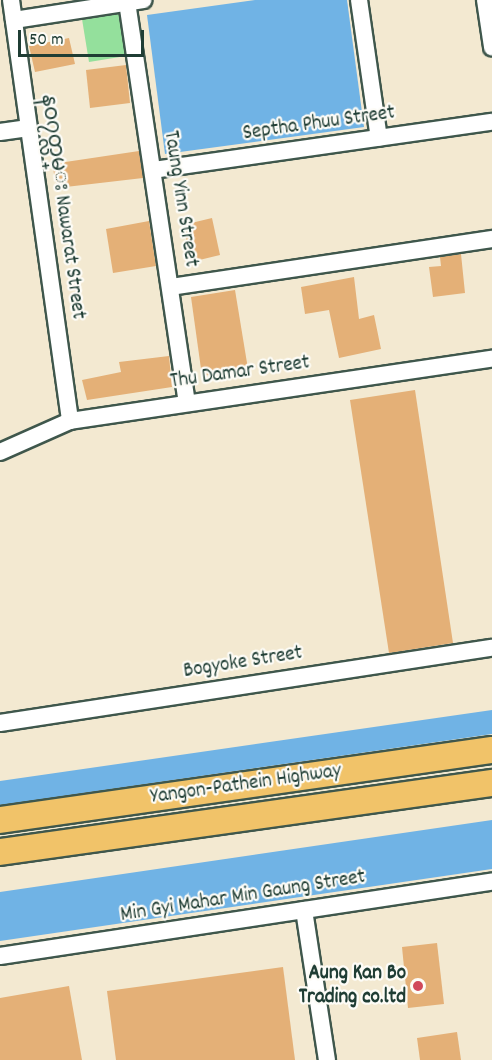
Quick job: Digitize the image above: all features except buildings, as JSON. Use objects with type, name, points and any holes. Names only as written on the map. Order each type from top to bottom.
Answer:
[{"type":"main road","name":"Yangon-Pathein Highway","points":[[0,820],[492,750]]},
{"type":"main road","name":"Yangon-Pathein Highway","points":[[0,852],[492,783]]},
{"type":"street","name":"နဝ၇တ္လမ္း Nawarat Street","points":[[11,0],[27,128],[70,421]]},
{"type":"street","points":[[359,0],[379,138]]},
{"type":"street","points":[[485,0],[491,36]]},
{"type":"street","points":[[14,20],[135,1]]},
{"type":"street","name":"Taung Yinn Street","points":[[135,1],[153,170],[188,403]]},
{"type":"street","name":"Septha Phuu Street","points":[[153,170],[492,122]]},
{"type":"street","points":[[0,132],[27,128]]},
{"type":"street","points":[[171,287],[492,239]]},
{"type":"street","name":"Thu Damar Street","points":[[0,452],[70,421],[492,359]]},
{"type":"street","name":"Bogyoke Street","points":[[0,723],[492,648]]},
{"type":"street","name":"Min Gyi Mahar Min Gaung Street","points":[[0,956],[492,882]]},
{"type":"street","points":[[303,910],[327,1060]]},
{"type":"green space","points":[[120,13],[126,56],[89,62],[82,19]]},
{"type":"water","points":[[255,0],[347,0],[364,127],[165,154],[147,15]]},
{"type":"water","points":[[492,710],[492,734],[0,805],[0,781]]},
{"type":"water","points":[[492,820],[492,869],[0,941],[0,892]]},
{"type":"place","name":"Aung Kan Bo Trading co.ltd","points":[[418,986]]}]
